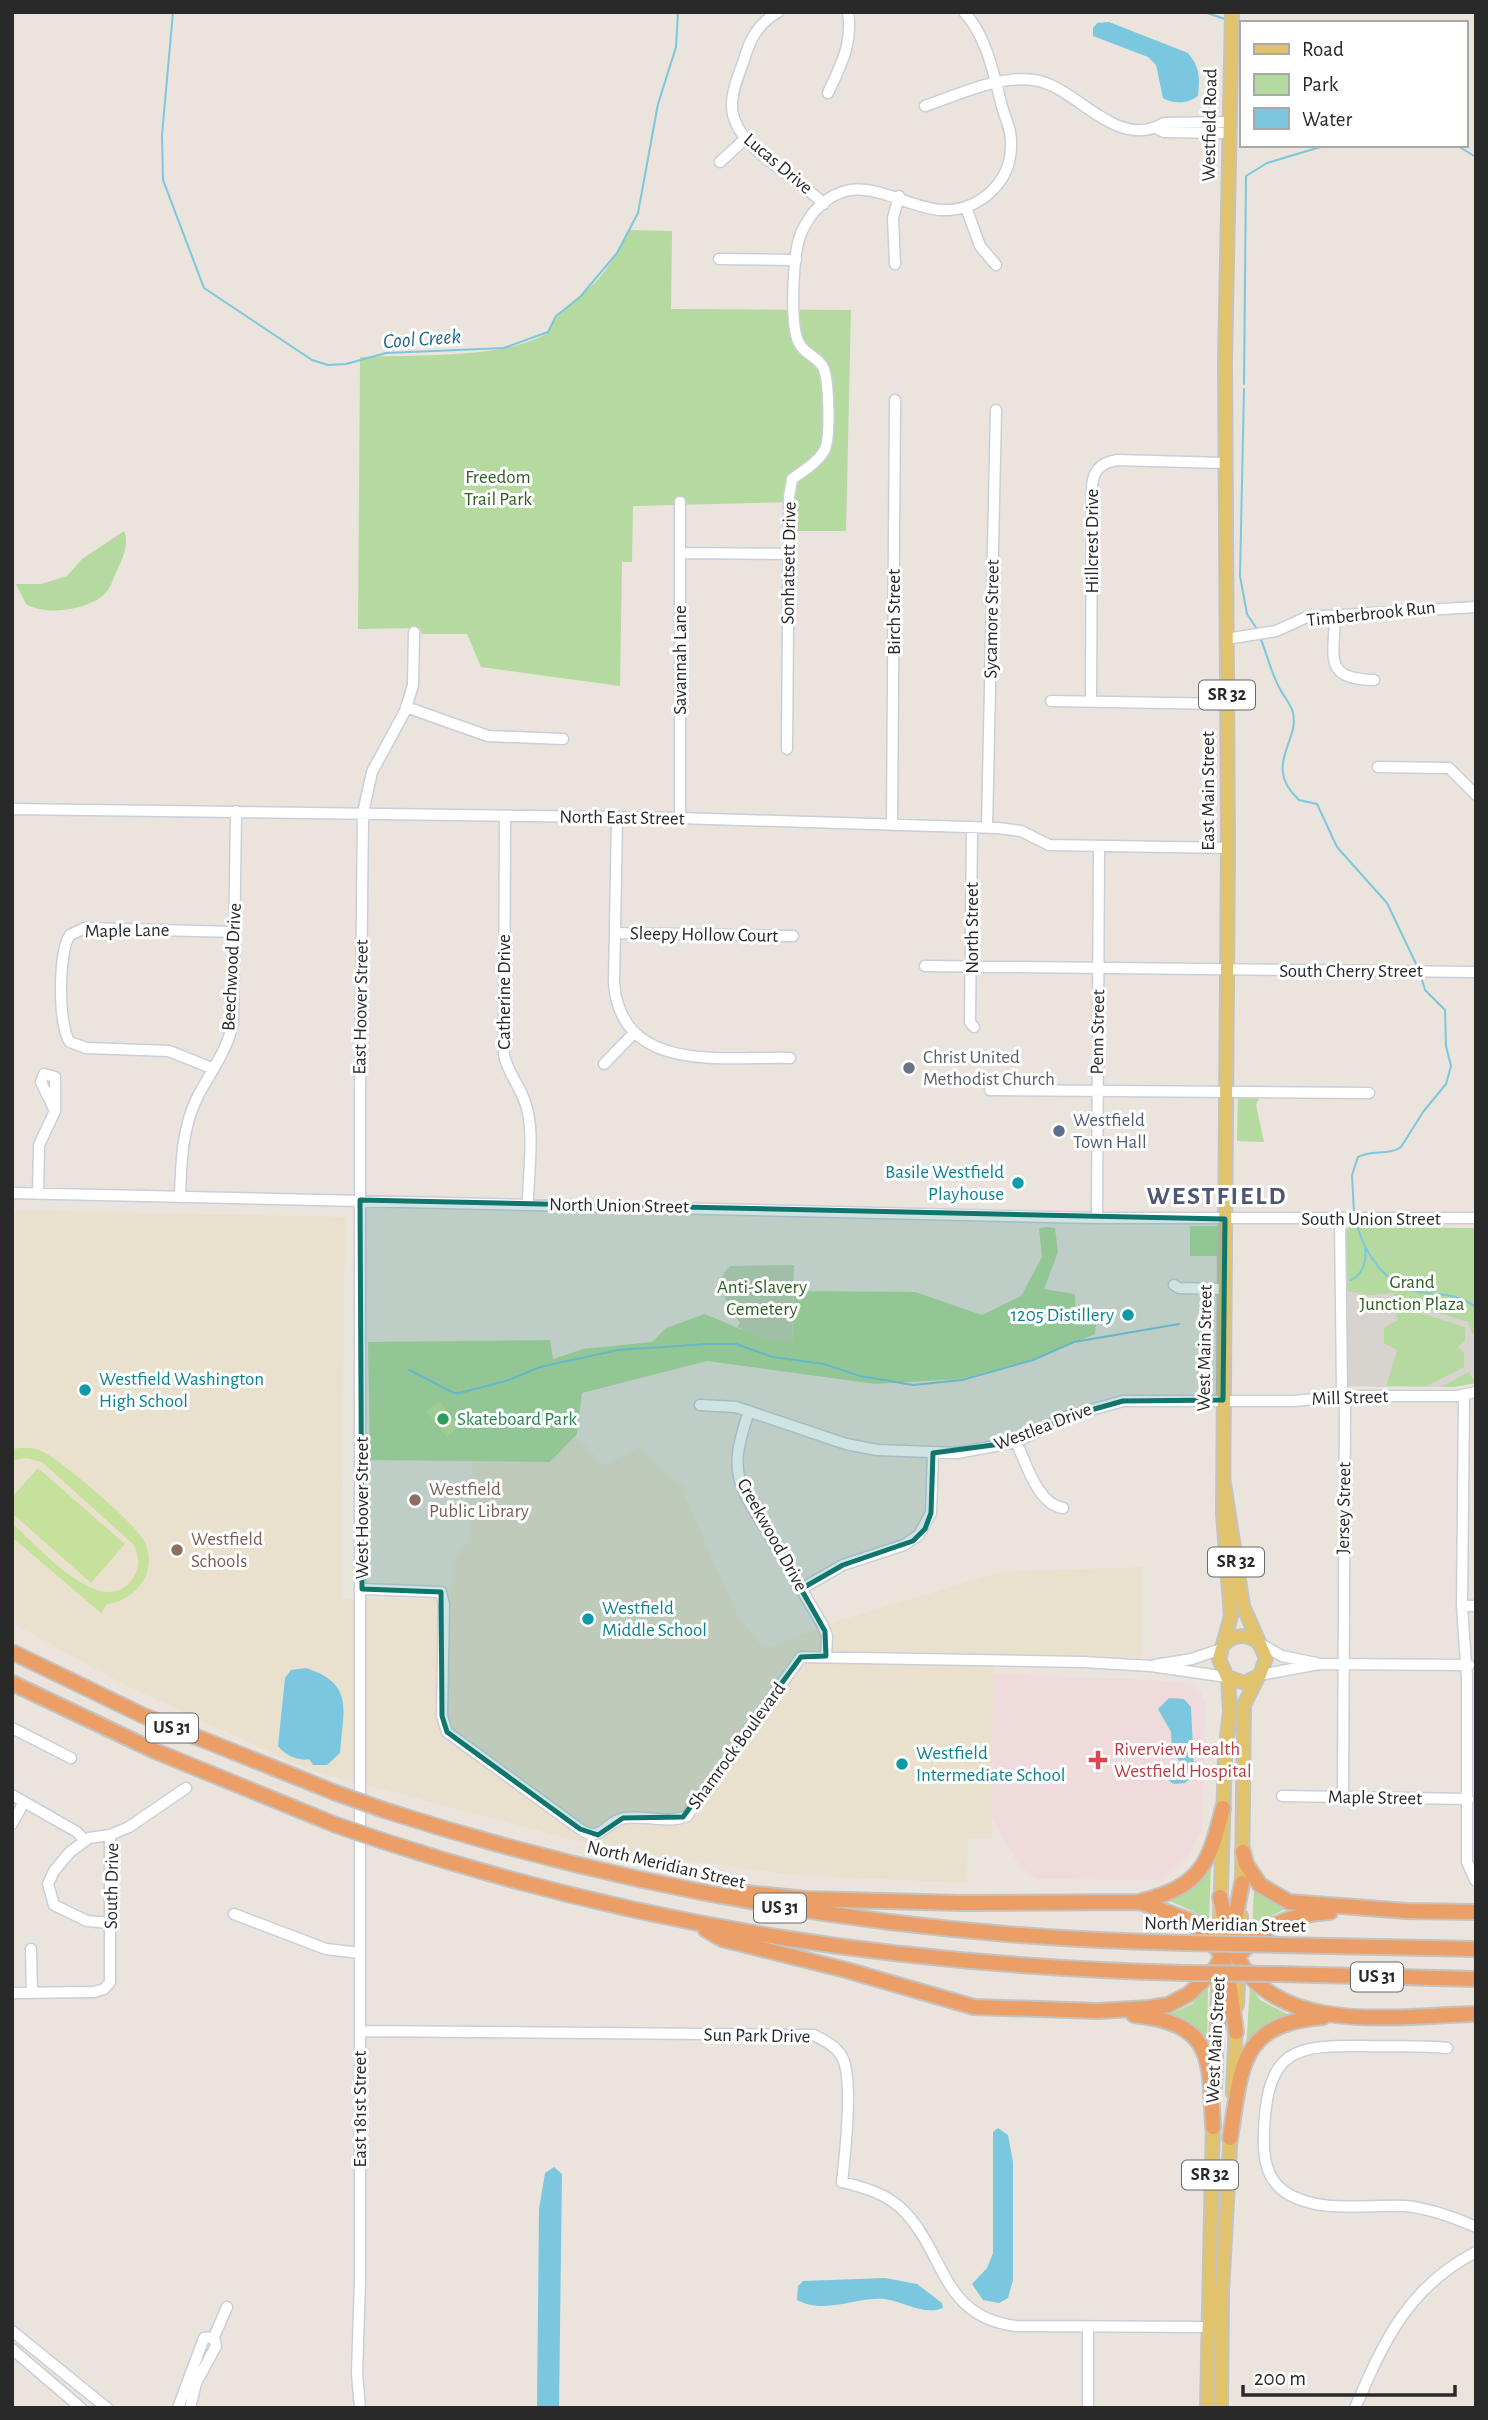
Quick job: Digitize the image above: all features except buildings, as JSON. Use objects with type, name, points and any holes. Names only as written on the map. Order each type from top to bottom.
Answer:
[{"type":"highway","name":"North Meridian Street","points":[[12,1652],[142,1715],[384,1810],[494,1844],[701,1892],[834,1917],[945,1930],[1069,1940],[1476,1949]]},
{"type":"highway","name":"US 31","points":[[12,1683],[155,1751],[336,1825],[555,1891],[699,1926],[933,1959],[1084,1970],[1476,1979]]},
{"type":"highway","points":[[701,1892],[961,1903],[1140,1902],[1175,1892],[1196,1875],[1212,1849],[1223,1808]]},
{"type":"highway","points":[[1243,1852],[1256,1880],[1277,1897],[1296,1903],[1373,1909],[1476,1912]]},
{"type":"highway","points":[[1218,2024],[1242,1883]]},
{"type":"highway","points":[[1220,1897],[1231,1940]]},
{"type":"highway","points":[[1140,1902],[1191,1921],[1229,1960],[1279,2000],[1334,2017]]},
{"type":"highway","points":[[699,1926],[722,1939],[846,1970],[959,2004],[995,2010],[1098,2011],[1168,2005],[1195,1990],[1254,1937],[1286,1919],[1312,1913],[1373,1909]]},
{"type":"highway","points":[[1229,1960],[1236,2032]]},
{"type":"highway","points":[[1098,2011],[1164,2019],[1194,2035],[1210,2068],[1213,2127]]},
{"type":"highway","points":[[1230,2138],[1239,2080],[1251,2049],[1267,2033],[1289,2021],[1334,2017],[1476,2014]]},
{"type":"main road","name":"Westfield Road","points":[[1227,238],[1232,12]]},
{"type":"main road","name":"East Main Street","points":[[1225,1219],[1228,848],[1224,463],[1227,238]]},
{"type":"main road","name":"West Main Street","points":[[1222,1647],[1231,1612],[1223,1545],[1225,1219]]},
{"type":"main road","name":"West Main Street","points":[[1223,1477],[1243,1606],[1260,1644]]},
{"type":"main road","points":[[1239,1636],[1250,1637],[1260,1644],[1266,1661],[1259,1676],[1241,1683],[1227,1678],[1219,1662],[1222,1647],[1239,1636]]},
{"type":"main road","name":"West Main Street","points":[[1229,1960],[1242,1883],[1244,1705],[1259,1676]]},
{"type":"main road","name":"West Main Street","points":[[1227,1678],[1230,1711],[1220,1897],[1229,1960]]},
{"type":"main road","name":"West Main Street","points":[[1208,2408],[1213,2127],[1218,2024]]},
{"type":"main road","name":"West Main Street","points":[[1221,2408],[1222,2292],[1236,2032]]},
{"type":"street","name":"Lucas Drive","points":[[778,12],[755,32],[733,96],[733,119],[745,139],[824,204]]},
{"type":"street","points":[[828,93],[848,49],[848,12]]},
{"type":"street","points":[[824,204],[839,194],[862,189],[899,196],[934,209],[965,207],[987,196],[1008,165],[1011,135],[978,30],[964,12]]},
{"type":"street","points":[[925,106],[1013,79],[1042,81],[1060,88],[1116,126],[1156,128],[1164,132],[1229,128]]},
{"type":"street","points":[[720,162],[745,139]]},
{"type":"street","points":[[895,264],[893,218],[899,196]]},
{"type":"street","name":"Sonhatsett Drive","points":[[787,749],[792,479],[818,459],[826,443],[826,375],[818,360],[803,350],[796,336],[796,260],[804,225],[824,204]]},
{"type":"street","points":[[965,207],[980,246],[996,265]]},
{"type":"street","points":[[719,259],[796,260]]},
{"type":"street","name":"Birch Street","points":[[892,825],[895,400]]},
{"type":"street","name":"Sycamore Street","points":[[987,827],[996,410]]},
{"type":"street","name":"Hillcrest Drive","points":[[1091,701],[1092,490],[1096,471],[1102,465],[1117,460],[1224,463]]},
{"type":"street","name":"Savannah Lane","points":[[680,502],[680,818]]},
{"type":"street","points":[[681,553],[789,554]]},
{"type":"street","name":"Timberbrook Run","points":[[1226,639],[1260,635],[1307,617],[1476,607]]},
{"type":"street","points":[[1335,617],[1334,658],[1338,671],[1348,678],[1374,680]]},
{"type":"street","name":"East Hoover Street","points":[[360,1200],[363,813],[372,772],[406,707],[414,669],[414,632]]},
{"type":"street","points":[[1051,701],[1227,704]]},
{"type":"street","points":[[406,707],[488,736],[563,739]]},
{"type":"street","points":[[1378,767],[1449,768],[1476,795]]},
{"type":"street","name":"North East Street","points":[[12,809],[680,818],[987,827],[1016,830],[1044,844],[1228,848]]},
{"type":"street","name":"Beechwood Drive","points":[[180,1197],[183,1150],[189,1120],[228,1044],[233,1022],[236,811]]},
{"type":"street","name":"Catherine Drive","points":[[505,816],[504,1055],[509,1074],[524,1098],[529,1116],[528,1203]]},
{"type":"street","points":[[617,817],[614,992],[620,1012],[634,1033],[653,1048],[675,1055],[790,1058]]},
{"type":"street","name":"North Street","points":[[972,827],[970,1024],[974,1027]]},
{"type":"street","name":"Penn Street","points":[[1097,1218],[1099,846]]},
{"type":"street","name":"Maple Lane","points":[[214,1069],[169,1051],[86,1048],[70,1042],[62,1022],[64,950],[70,935],[85,928],[235,932]]},
{"type":"street","name":"Sleepy Hollow Court","points":[[615,933],[793,936]]},
{"type":"street","name":"South Cherry Street","points":[[925,966],[1476,972]]},
{"type":"street","points":[[604,1064],[634,1033]]},
{"type":"street","points":[[990,1090],[1369,1093]]},
{"type":"street","points":[[38,1194],[39,1145],[55,1111]]},
{"type":"street","name":"North Union Street","points":[[12,1193],[1225,1219]]},
{"type":"street","name":"West Hoover Street","points":[[360,1200],[360,1815]]},
{"type":"street","name":"South Union Street","points":[[1225,1219],[1476,1219]]},
{"type":"street","name":"Jersey Street","points":[[1343,1797],[1344,1219]]},
{"type":"street","points":[[1174,1285],[1179,1288],[1224,1289]]},
{"type":"street","name":"Mill Street","points":[[1223,1400],[1293,1401],[1343,1397],[1464,1396],[1476,1392]]},
{"type":"street","points":[[1464,1396],[1462,1606],[1472,1665],[1467,1862],[1475,1880]]},
{"type":"street","name":"Westlea Drive","points":[[700,1405],[726,1405],[749,1411],[846,1444],[898,1452],[933,1453],[979,1451],[1016,1441],[1066,1417],[1107,1404],[1138,1400],[1223,1400]]},
{"type":"street","name":"Creekwood Drive","points":[[749,1411],[737,1451],[737,1477],[827,1636],[825,1656]]},
{"type":"street","points":[[1016,1441],[1045,1498],[1054,1506],[1063,1508]]},
{"type":"street","points":[[801,1589],[844,1565],[904,1545],[919,1535],[931,1513],[933,1453]]},
{"type":"street","name":"Shamrock Boulevard","points":[[362,1590],[441,1592],[444,1605],[442,1716],[447,1732],[569,1822],[593,1835],[603,1833],[622,1818],[672,1819],[687,1816],[801,1657],[1151,1666],[1227,1678]]},
{"type":"street","points":[[1462,1606],[1476,1606]]},
{"type":"street","points":[[1260,1644],[1282,1656],[1319,1664]]},
{"type":"street","name":"Shamrock Boulevard","points":[[1151,1666],[1192,1659],[1222,1647]]},
{"type":"street","points":[[1259,1676],[1319,1664],[1472,1665]]},
{"type":"street","points":[[12,1728],[71,1758]]},
{"type":"street","name":"South Drive","points":[[32,1993],[94,1992],[104,1989],[110,1982],[110,1835],[141,1821],[186,1788]]},
{"type":"street","points":[[12,1795],[77,1832],[85,1841]]},
{"type":"street","name":"Maple Street","points":[[1282,1796],[1468,1799]]},
{"type":"street","points":[[12,1824],[24,1802]]},
{"type":"street","name":"East 181st Street","points":[[358,2406],[360,1815]]},
{"type":"street","points":[[110,1835],[85,1841],[54,1871],[48,1884],[49,1898],[66,1913],[87,1921],[110,1923]]},
{"type":"street","points":[[234,1914],[326,1949],[360,1954]]},
{"type":"street","points":[[12,1993],[32,1993],[31,1949]]},
{"type":"street","name":"Sun Park Drive","points":[[360,2031],[814,2035],[836,2049],[846,2070],[846,2147],[842,2182],[883,2195],[904,2211],[951,2289],[978,2315],[1007,2325],[1088,2328],[1209,2327]]},
{"type":"street","points":[[1447,2048],[1327,2046],[1300,2050],[1283,2064],[1269,2085],[1264,2154],[1272,2179],[1282,2190],[1310,2203],[1419,2208],[1476,2227]]},
{"type":"street","points":[[1355,2408],[1395,2324],[1415,2296],[1436,2276],[1476,2252]]},
{"type":"street","points":[[190,2408],[196,2383],[216,2346],[214,2337],[227,2307]]},
{"type":"street","points":[[1088,2328],[1088,2408]]},
{"type":"street","points":[[12,2331],[107,2408]]},
{"type":"street","points":[[178,2408],[204,2338],[214,2337]]},
{"type":"street","points":[[12,2350],[81,2408]]},
{"type":"highlighted area","points":[[360,1200],[1225,1219],[1223,1400],[1123,1401],[1066,1417],[1016,1442],[933,1453],[931,1513],[925,1529],[913,1541],[843,1565],[801,1589],[825,1631],[826,1656],[801,1657],[683,1817],[623,1818],[598,1835],[580,1829],[447,1732],[442,1716],[441,1592],[362,1589]]},
{"type":"shaded area","name":"Westfield Schools","points":[[12,1210],[345,1217],[341,1599],[436,1599],[452,1590],[452,1562],[467,1543],[471,1531],[472,1461],[550,1461],[576,1436],[604,1465],[640,1447],[665,1473],[684,1486],[684,1494],[738,1616],[764,1649],[841,1620],[1001,1572],[1143,1567],[1142,1657],[993,1654],[992,1838],[968,1838],[967,1883],[794,1875],[612,1850],[328,1775],[291,1762],[123,1684],[12,1623]]},
{"type":"shaded area","points":[[1347,1291],[1369,1295],[1393,1293],[1393,1299],[1468,1322],[1472,1333],[1476,1334],[1476,1377],[1473,1379],[1469,1372],[1441,1387],[1425,1387],[1464,1367],[1464,1353],[1458,1347],[1465,1341],[1465,1327],[1401,1307],[1395,1311],[1398,1320],[1384,1328],[1384,1343],[1397,1350],[1386,1387],[1346,1386]]},
{"type":"shaded area","name":"Riverview Health Westfield Hospital","points":[[993,1674],[1155,1680],[1191,1684],[1201,1693],[1205,1703],[1202,1830],[1188,1856],[1164,1880],[1038,1879],[1020,1867],[992,1818]]},
{"type":"green space","name":"Freedom Trail Park","points":[[629,230],[672,231],[671,309],[851,310],[846,531],[797,531],[796,502],[633,506],[632,562],[622,562],[620,686],[481,667],[467,634],[422,634],[420,628],[358,629],[360,357],[458,354],[530,341],[549,332],[563,310],[594,284]]},
{"type":"green space","points":[[124,531],[124,554],[109,587],[101,597],[94,602],[64,610],[43,610],[26,604],[16,584],[41,584],[67,576],[82,559]]},
{"type":"green space","points":[[1238,1097],[1260,1097],[1256,1105],[1264,1142],[1237,1141]]},
{"type":"green space","points":[[1190,1226],[1217,1226],[1217,1256],[1190,1256]]},
{"type":"green space","name":"Grand Junction Plaza","points":[[1349,1227],[1476,1228],[1476,1383],[1454,1387],[1346,1386],[1345,1232]]},
{"type":"green space","points":[[1039,1228],[1055,1228],[1058,1252],[1044,1289],[1075,1294],[1075,1325],[1096,1325],[1095,1334],[1033,1359],[961,1379],[875,1384],[707,1361],[582,1393],[577,1434],[550,1462],[370,1460],[368,1342],[550,1340],[553,1359],[583,1349],[652,1342],[666,1328],[705,1314],[740,1329],[792,1343],[794,1291],[915,1292],[982,1315],[1021,1296],[1042,1257]]},
{"type":"green space","name":"Anti-Slavery Cemetery","points":[[794,1265],[792,1343],[761,1338],[737,1327],[740,1323],[727,1302],[722,1287],[724,1273],[730,1266]]},
{"type":"green space","name":"Skateboard Park","points":[[439,1401],[459,1426],[447,1437],[426,1411]]},
{"type":"green space","points":[[12,1449],[41,1451],[56,1460],[114,1508],[144,1541],[148,1552],[147,1573],[128,1597],[107,1604],[101,1613],[12,1537],[12,1523],[69,1574],[86,1585],[103,1591],[118,1591],[131,1581],[136,1572],[138,1563],[134,1545],[42,1462],[27,1458],[12,1460]]},
{"type":"green space","points":[[38,1468],[125,1544],[91,1583],[12,1513],[12,1497]]},
{"type":"green space","points":[[1211,1866],[1207,1926],[1196,1913],[1168,1900],[1191,1888]]},
{"type":"green space","points":[[1254,1888],[1271,1901],[1287,1908],[1264,1920],[1252,1932]]},
{"type":"green space","points":[[1250,1986],[1260,2000],[1291,2016],[1246,2048]]},
{"type":"green space","points":[[1207,1988],[1207,2043],[1179,2019],[1168,2015],[1192,2004]]},
{"type":"water","points":[[1109,22],[1188,53],[1198,73],[1198,96],[1181,102],[1163,98],[1156,65],[1148,57],[1093,36],[1093,28],[1097,23]]},
{"type":"water","points":[[306,1668],[322,1674],[332,1682],[342,1700],[340,1753],[327,1765],[313,1765],[309,1759],[292,1757],[278,1746],[285,1678],[291,1670]]},
{"type":"water","points":[[1169,1698],[1184,1699],[1191,1707],[1194,1768],[1185,1783],[1174,1784],[1168,1780],[1184,1767],[1172,1751],[1171,1732],[1158,1709]]},
{"type":"water","points":[[998,2128],[1008,2135],[1013,2162],[1013,2280],[1008,2298],[999,2303],[983,2300],[972,2284],[987,2268],[993,2253],[993,2132]]},
{"type":"water","points":[[554,2167],[562,2174],[559,2408],[537,2408],[539,2209],[545,2173]]},
{"type":"water","points":[[885,2278],[917,2284],[942,2303],[943,2308],[921,2309],[884,2299],[829,2306],[797,2300],[798,2286],[803,2281]]},
{"type":"waterway","name":"Cool Creek","points":[[173,12],[162,135],[163,180],[204,288],[312,360],[328,365],[346,364],[386,353],[504,348],[548,332],[556,316],[580,297],[617,253],[638,213],[658,104],[676,47],[678,12]]},
{"type":"waterway","name":"Cool Creek","points":[[1204,12],[1225,19]]},
{"type":"waterway","points":[[1244,384],[1246,176],[1267,163],[1320,147]]},
{"type":"waterway","points":[[1459,147],[1476,157]]},
{"type":"waterway","points":[[1244,389],[1240,576],[1247,614],[1257,629]]},
{"type":"waterway","points":[[1260,637],[1274,677],[1293,713],[1292,734],[1283,765],[1283,776],[1288,788],[1299,800],[1317,804],[1337,847],[1387,903],[1418,968]]},
{"type":"waterway","points":[[1354,1213],[1352,1175],[1358,1157],[1401,1147],[1423,1112],[1446,1084],[1451,1066],[1446,1046],[1445,1010],[1425,990],[1421,976]]},
{"type":"waterway","points":[[1356,1221],[1370,1256],[1396,1283],[1419,1292],[1456,1297],[1476,1308]]},
{"type":"waterway","points":[[1351,1280],[1363,1267],[1365,1249]]},
{"type":"waterway","points":[[409,1370],[454,1393],[460,1393],[509,1380],[540,1367],[618,1350],[736,1344],[773,1357],[824,1364],[860,1376],[913,1385],[962,1380],[1033,1360],[1074,1342],[1179,1324]]},
{"type":"place","name":"Christ United Methodist Church","points":[[909,1068]]},
{"type":"place","name":"Westfield Town Hall","points":[[1059,1131]]},
{"type":"place","name":"Basile Westfield Playhouse","points":[[1018,1183]]},
{"type":"place","name":"1205 Distillery","points":[[1128,1315]]},
{"type":"place","name":"Westfield Washington High School","points":[[85,1390]]},
{"type":"place","name":"Skateboard Park","points":[[443,1419]]},
{"type":"place","name":"Westfield Public Library","points":[[415,1500]]},
{"type":"place","name":"Westfield Schools","points":[[177,1550]]},
{"type":"place","name":"Westfield Middle School","points":[[588,1619]]},
{"type":"place","name":"Riverview Health Westfield Hospital","points":[[1098,1760]]},
{"type":"place","name":"Westfield Intermediate School","points":[[902,1764]]},
{"type":"district","name":"WESTFIELD","points":[[1217,1196]]}]
